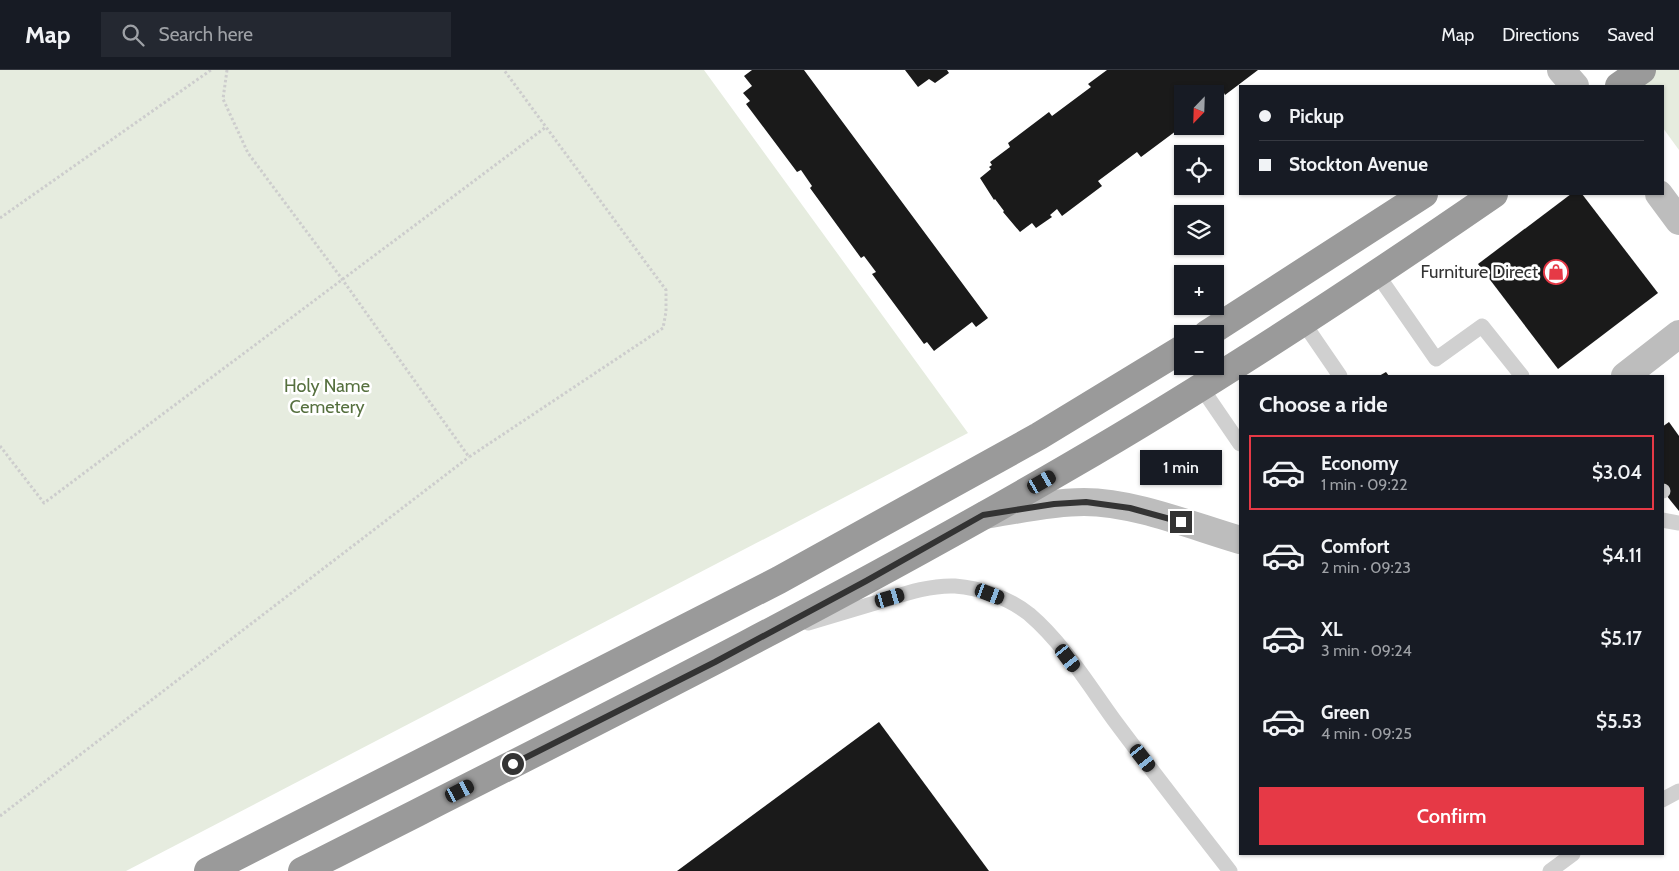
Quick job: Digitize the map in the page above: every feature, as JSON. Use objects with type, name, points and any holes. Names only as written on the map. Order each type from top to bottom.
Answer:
[{"type":"highway","points":[[1620,85],[1642,70]]},
{"type":"highway","points":[[1221,325],[1422,195]]},
{"type":"highway","points":[[302,871],[654,693],[866,581],[1072,465],[1201,387],[1378,274],[1493,195]]},
{"type":"highway","points":[[208,871],[779,580],[1039,436],[1174,354]]},
{"type":"main road","points":[[1561,70],[1574,85]]},
{"type":"main road","points":[[1659,195],[1679,221]]},
{"type":"main road","points":[[1626,375],[1679,334]]},
{"type":"main road","points":[[983,515],[1054,504],[1086,502],[1130,508],[1239,540]]},
{"type":"lane","points":[[1378,274],[1436,359],[1482,326],[1521,375]]},
{"type":"lane","points":[[1303,322],[1339,375]]},
{"type":"lane","points":[[1201,387],[1239,443]]},
{"type":"lane","points":[[1664,520],[1679,523]]},
{"type":"lane","points":[[762,636],[923,589],[954,586],[1003,599],[1027,613],[1047,631],[1230,871]]},
{"type":"lane","points":[[1664,799],[1679,792]]},
{"type":"lane","points":[[1550,871],[1572,855]]},
{"type":"path","points":[[0,218],[211,70]]},
{"type":"path","points":[[227,70],[223,99],[248,154],[342,280],[469,457]]},
{"type":"path","points":[[0,816],[469,457],[663,328],[666,312],[666,290],[504,70]]},
{"type":"path","points":[[0,446],[44,503],[546,127]]},
{"type":"green space","name":"Holy Name Cemetery","points":[[0,70],[704,70],[968,433],[126,871],[0,871]]},
{"type":"green space","points":[[1620,70],[1679,70],[1679,150],[1664,129],[1664,85],[1631,85]]},
{"type":"building","points":[[752,70],[804,70],[988,318],[976,327],[972,322],[934,351],[927,342],[924,344],[872,274],[876,272],[864,256],[861,258],[810,188],[812,186],[801,170],[797,172],[746,104],[750,101],[743,93],[752,86],[744,76]]},
{"type":"building","points":[[905,70],[947,70],[949,73],[935,83],[929,79],[918,87]]},
{"type":"building","points":[[1107,70],[1258,70],[1225,95],[1224,85],[1174,85],[1174,132],[1141,157],[1137,152],[1098,181],[1102,186],[1062,216],[1057,209],[1050,215],[1052,217],[1036,228],[1032,223],[1020,232],[994,200],[980,178],[991,169],[989,167],[992,165],[990,162],[1010,147],[1008,143],[1049,112],[1052,116],[1091,87],[1088,84]]},
{"type":"building","points":[[1570,195],[1583,195],[1658,293],[1558,369],[1478,264]]},
{"type":"building","points":[[1669,422],[1679,436],[1679,511],[1664,492],[1664,426]]},
{"type":"building","points":[[879,722],[989,871],[677,871]]},
{"type":"place","name":"Furniture Direct","points":[[1556,272]]},
{"type":"route","points":[[513,764],[715,662],[866,581],[983,515],[1054,504],[1086,502],[1130,508],[1181,522]]}]
